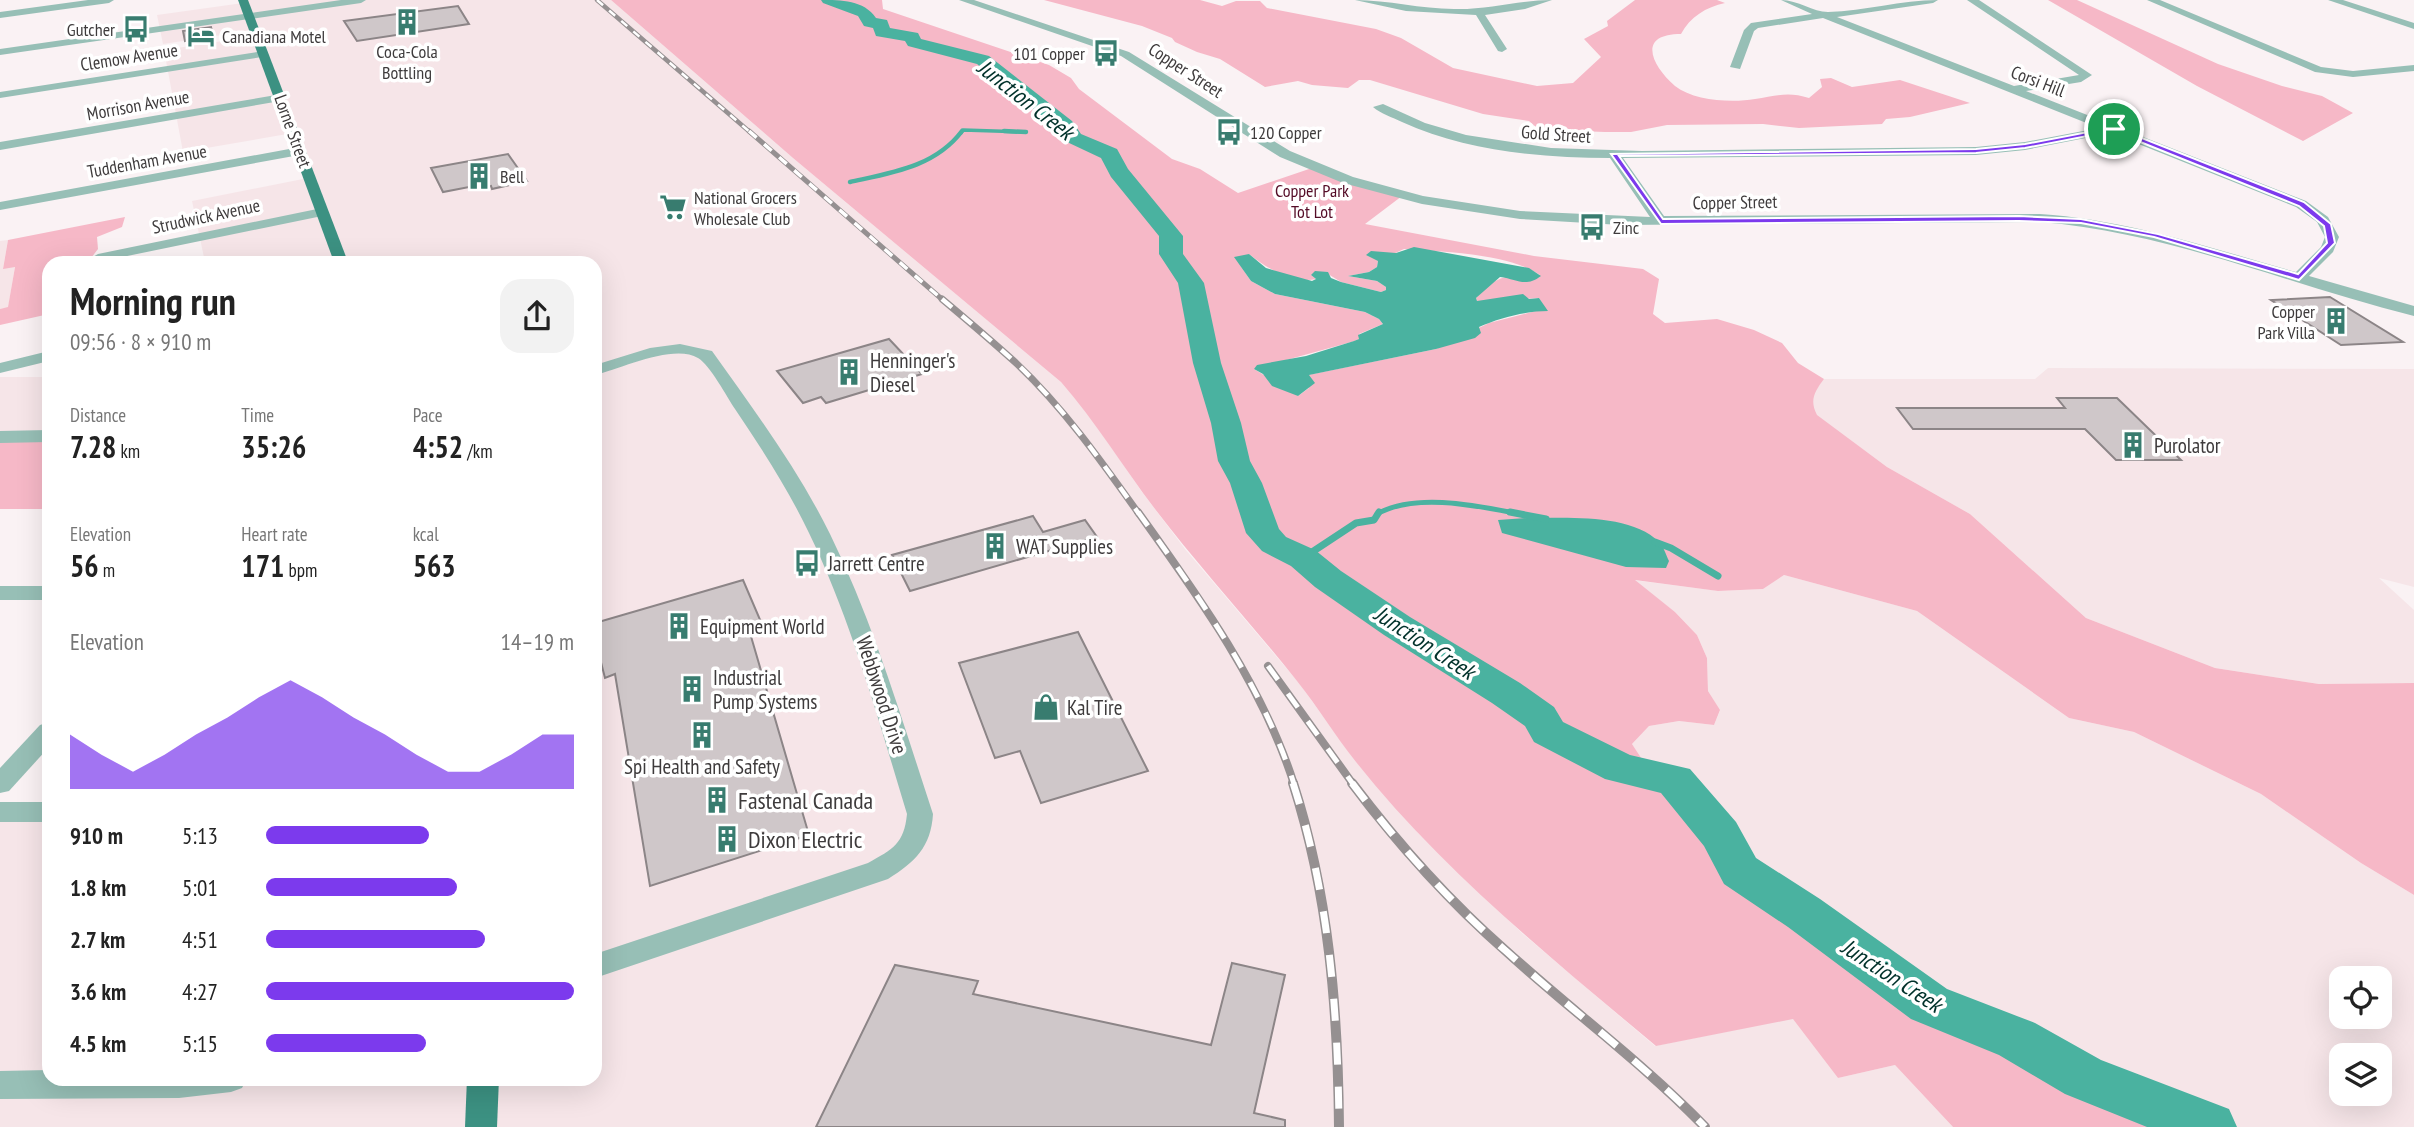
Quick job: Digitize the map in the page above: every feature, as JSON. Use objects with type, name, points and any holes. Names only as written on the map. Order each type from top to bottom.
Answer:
[{"type":"main road","name":"Lorne Street","points":[[243,0],[282,98],[339,256]]},
{"type":"main road","points":[[481,1127],[483,1086]]},
{"type":"street","points":[[0,15],[110,0]]},
{"type":"street","points":[[0,52],[361,0]]},
{"type":"street","name":"Copper Street","points":[[964,0],[1125,54],[1266,145],[1322,170],[1374,188],[1434,202],[1520,215],[1661,222],[2006,218],[2081,221],[2148,234],[2414,311]]},
{"type":"street","points":[[1360,0],[1405,8],[1479,11],[1512,8],[1547,0]]},
{"type":"street","name":"Corsi Hill","points":[[1786,0],[2282,195],[2318,215],[2331,231],[2332,243],[2299,277]]},
{"type":"street","points":[[1735,67],[1751,27],[1933,0]]},
{"type":"street","points":[[1972,0],[2086,75],[2081,79],[2014,90]]},
{"type":"street","points":[[2152,0],[2319,70],[2353,74],[2414,68]]},
{"type":"street","points":[[2333,0],[2414,26]]},
{"type":"street","points":[[1479,11],[1502,49]]},
{"type":"street","name":"Clemow Avenue","points":[[0,95],[264,54]]},
{"type":"street","name":"Morrison Avenue","points":[[0,146],[282,98]]},
{"type":"street","name":"Gold Street","points":[[1378,107],[1430,130],[1480,143],[1552,153],[1983,150],[2025,146],[2114,129]]},
{"type":"street","name":"Tuddenham Avenue","points":[[0,206],[300,150]]},
{"type":"street","points":[[1614,154],[1661,222]]},
{"type":"street","name":"Strudwick Avenue","points":[[108,256],[322,212]]},
{"type":"street","name":"Webbwood Drive","points":[[602,368],[675,350],[698,351],[706,355],[780,460],[820,533],[856,617],[920,814],[920,833],[915,845],[878,871],[602,964]]},
{"type":"street","points":[[0,368],[42,358]]},
{"type":"street","points":[[0,437],[42,436]]},
{"type":"street","points":[[0,593],[42,593]]},
{"type":"street","points":[[0,784],[42,739]]},
{"type":"street","points":[[0,812],[42,812]]},
{"type":"street","points":[[0,1085],[42,1085]]},
{"type":"shaded area","points":[[243,0],[611,0],[793,158],[1061,382],[1087,412],[1185,549],[1299,683],[1356,762],[1419,834],[1523,934],[1655,1046],[1793,1018],[1838,1078],[1895,1065],[1953,1127],[0,1127],[0,814],[42,814],[42,1086],[602,1086],[602,256],[204,256],[192,201],[308,178],[293,133],[183,152],[164,50],[256,36],[255,30],[163,44],[157,15],[243,3]]},
{"type":"shaded area","points":[[8,240],[3,268],[15,266],[8,308],[0,309],[0,241]]},
{"type":"shaded area","points":[[1414,247],[1529,268],[1541,276],[1530,282],[1500,277],[1476,298],[1477,301],[1523,294],[1529,299],[1539,298],[1548,311],[1495,321],[1479,327],[1481,333],[1475,338],[1436,349],[1309,375],[1315,383],[1298,396],[1272,386],[1263,374],[1254,369],[1257,365],[1306,356],[1354,341],[1359,339],[1358,335],[1383,324],[1365,312],[1275,294],[1251,281],[1234,257],[1249,254],[1266,268],[1312,281],[1316,279],[1311,275],[1315,271],[1328,272],[1331,278],[1341,282],[1381,292],[1386,290],[1386,287],[1377,281],[1348,276],[1369,272],[1377,267],[1378,261],[1366,255],[1371,251],[1396,253]]},
{"type":"shaded area","points":[[2048,368],[2414,369],[2414,587],[2379,578],[2414,610],[2414,683],[2319,684],[2215,668],[2086,618],[1970,514],[1887,467],[1816,415],[1812,407],[1813,393],[1824,379],[2035,379]]},
{"type":"shaded area","points":[[0,377],[42,377],[42,437],[0,437]]},
{"type":"shaded area","points":[[1597,519],[1632,526],[1659,542],[1669,561],[1666,568],[1626,567],[1502,533],[1498,520]]},
{"type":"shaded area","points":[[1784,575],[1917,611],[2069,718],[2134,732],[2261,794],[2361,863],[2414,895],[2414,1127],[2205,1127],[2082,1078],[2016,1040],[1929,1005],[1738,871],[1718,834],[1674,781],[1653,776],[1632,744],[1649,726],[1679,721],[1714,725],[1720,711],[1708,691],[1707,658],[1697,635],[1675,612],[1633,580],[1719,591],[1763,589]]},
{"type":"green space","name":"Copper Park Tot Lot","points":[[611,0],[882,0],[883,9],[1049,65],[1071,78],[1079,89],[1172,159],[1200,169],[1238,193],[1312,168],[1402,196],[1365,224],[1534,256],[1643,269],[1659,279],[1653,314],[1665,323],[1717,319],[1754,330],[1782,343],[1798,363],[1824,379],[1814,396],[1813,405],[1817,415],[1887,467],[1970,514],[2086,618],[2215,668],[2319,684],[2414,683],[2414,895],[2361,863],[2261,794],[2134,732],[2069,718],[1917,611],[1784,575],[1763,589],[1718,591],[1635,580],[1675,612],[1697,635],[1707,658],[1708,691],[1720,710],[1714,725],[1679,721],[1649,726],[1632,744],[1653,776],[1674,781],[1718,834],[1738,871],[1929,1005],[2016,1040],[2082,1078],[2205,1127],[1953,1127],[1895,1065],[1838,1078],[1793,1019],[1656,1046],[1499,912],[1424,840],[1389,802],[1348,752],[1297,681],[1172,531],[1061,382],[793,158]],"holes":[[[1404,249],[1493,258],[1526,268],[1540,275],[1511,276],[1498,280],[1476,298],[1477,302],[1539,298],[1547,311],[1536,311],[1489,323],[1436,349],[1308,375],[1309,388],[1298,396],[1254,369],[1355,341],[1359,339],[1359,334],[1383,324],[1365,312],[1275,294],[1251,281],[1240,265],[1249,254],[1263,265],[1289,277],[1307,280],[1316,279],[1311,275],[1328,274],[1341,282],[1381,292],[1386,290],[1386,287],[1377,281],[1348,276],[1369,272],[1377,267],[1378,261]]]},
{"type":"green space","points":[[1044,0],[1200,0],[1222,6],[1236,1],[1260,1],[1267,8],[1376,29],[1401,38],[1453,68],[1537,86],[1573,83],[1601,57],[1584,39],[1608,26],[1607,21],[1635,0],[1717,0],[1725,3],[1699,14],[1681,34],[1667,35],[1653,45],[1655,61],[1667,78],[1675,86],[1692,95],[1725,101],[1788,94],[1809,98],[1822,87],[1820,79],[1831,78],[1852,87],[1900,80],[1970,103],[1910,117],[1886,119],[1882,124],[1799,128],[1763,124],[1667,125],[1631,132],[1550,130],[1536,127],[1529,121],[1483,114],[1370,80],[1359,80],[1348,88],[1298,81],[1265,87],[1220,59],[1197,52],[1142,26]]},
{"type":"green space","points":[[2048,0],[2077,0],[2218,64],[2282,86],[2322,96],[2353,113],[2303,141],[2197,86]]},
{"type":"green space","points":[[125,217],[122,227],[97,237],[98,249],[93,256],[42,256],[42,316],[0,325],[0,309],[8,307],[15,267],[3,269],[8,240]]},
{"type":"green space","points":[[0,437],[42,437],[42,509],[0,509]]},
{"type":"building","name":"Coca-Cola Bottling","points":[[458,6],[469,24],[357,41],[344,21]]},
{"type":"building","points":[[211,27],[213,36],[185,41],[183,31]]},
{"type":"building","name":"Bell","points":[[508,154],[527,181],[492,189],[491,186],[477,189],[474,186],[443,192],[431,168]]},
{"type":"building","name":"Copper Park Villa","points":[[2330,297],[2403,342],[2341,345],[2271,300]]},
{"type":"building","name":"Henninger's Diesel","points":[[889,339],[922,374],[826,403],[821,397],[803,403],[777,371]]},
{"type":"building","name":"Purolator","points":[[2057,398],[2117,398],[2181,460],[2116,460],[2085,429],[1913,429],[1897,408],[2065,408]]},
{"type":"building","name":"WAT Supplies","points":[[1033,516],[1043,532],[1085,520],[1097,537],[910,591],[892,555]]},
{"type":"building","points":[[743,580],[764,629],[750,633],[809,835],[650,886],[615,674],[605,678],[602,666],[602,621]]},
{"type":"building","name":"Kal Tire","points":[[1078,632],[1148,771],[1041,803],[1020,751],[995,758],[959,663]]},
{"type":"building","points":[[1232,963],[1285,975],[1254,1113],[1285,1120],[1285,1127],[816,1127],[895,965],[978,981],[973,994],[1211,1045]]},
{"type":"waterway","name":"Junction Creek","points":[[829,0],[864,13],[870,22],[881,24],[882,32],[912,37],[914,42],[983,60],[1065,125],[1074,138],[1109,154],[1119,172],[1171,236],[1171,254],[1191,283],[1207,363],[1226,423],[1234,461],[1246,483],[1263,533],[1274,544],[1303,558],[1328,579],[1397,626],[1506,693],[1540,717],[1548,732],[1620,768],[1675,780],[1720,834],[1740,871],[1804,913],[1929,1004],[2017,1039],[2083,1077],[2210,1127]]},
{"type":"waterway","points":[[961,133],[963,130],[1026,132],[1004,131]]},
{"type":"waterway","points":[[850,182],[926,161],[939,153],[962,131]]},
{"type":"waterway","points":[[1057,132],[1068,133]]},
{"type":"waterway","points":[[1378,514],[1393,507],[1428,502],[1520,514]]},
{"type":"waterway","points":[[1510,512],[1546,519]]},
{"type":"waterway","points":[[1303,558],[1356,523],[1374,520],[1378,514]]},
{"type":"waterway","points":[[1655,542],[1671,548],[1718,576]]},
{"type":"railway","points":[[597,0],[751,133]]},
{"type":"railway","points":[[749,131],[944,301]]},
{"type":"railway","points":[[942,299],[1016,363],[1050,398],[1139,514]]},
{"type":"railway","points":[[1138,512],[1206,609],[1247,676],[1281,747],[1294,784]]},
{"type":"railway","points":[[1268,666],[1353,784]]},
{"type":"railway","points":[[1293,783],[1315,868],[1329,953],[1339,1127]]},
{"type":"railway","points":[[1352,783],[1406,850],[1464,912],[1657,1081],[1705,1127]]},
{"type":"place","name":"Coca-Cola Bottling","points":[[407,22]]},
{"type":"place","name":"Gutcher","points":[[136,29]]},
{"type":"place","name":"Canadiana Motel","points":[[201,36]]},
{"type":"place","name":"101 Copper","points":[[1106,53]]},
{"type":"place","name":"120 Copper","points":[[1229,132]]},
{"type":"place","name":"Bell","points":[[479,176]]},
{"type":"place","name":"National Grocers Wholesale Club","points":[[673,207]]},
{"type":"place","name":"Zinc","points":[[1592,227]]},
{"type":"place","name":"Copper Park Villa","points":[[2336,321]]},
{"type":"place","name":"Henninger's Diesel","points":[[849,372]]},
{"type":"place","name":"Purolator","points":[[2133,445]]},
{"type":"place","name":"WAT Supplies","points":[[995,546]]},
{"type":"place","name":"Jarrett Centre","points":[[807,563]]},
{"type":"place","name":"Equipment World","points":[[679,626]]},
{"type":"place","name":"Industrial Pump Systems","points":[[692,689]]},
{"type":"place","name":"Kal Tire","points":[[1046,707]]},
{"type":"place","name":"Spi Health and Safety","points":[[702,735]]},
{"type":"place","name":"Fastenal Canada","points":[[717,800]]},
{"type":"place","name":"Dixon Electric","points":[[727,839]]},
{"type":"route","points":[[2114,129],[2301,204],[2328,225],[2332,243],[2299,277],[2155,235],[2105,224],[2058,219],[1661,222],[1614,154],[1976,151],[2025,146],[2114,129]]}]
